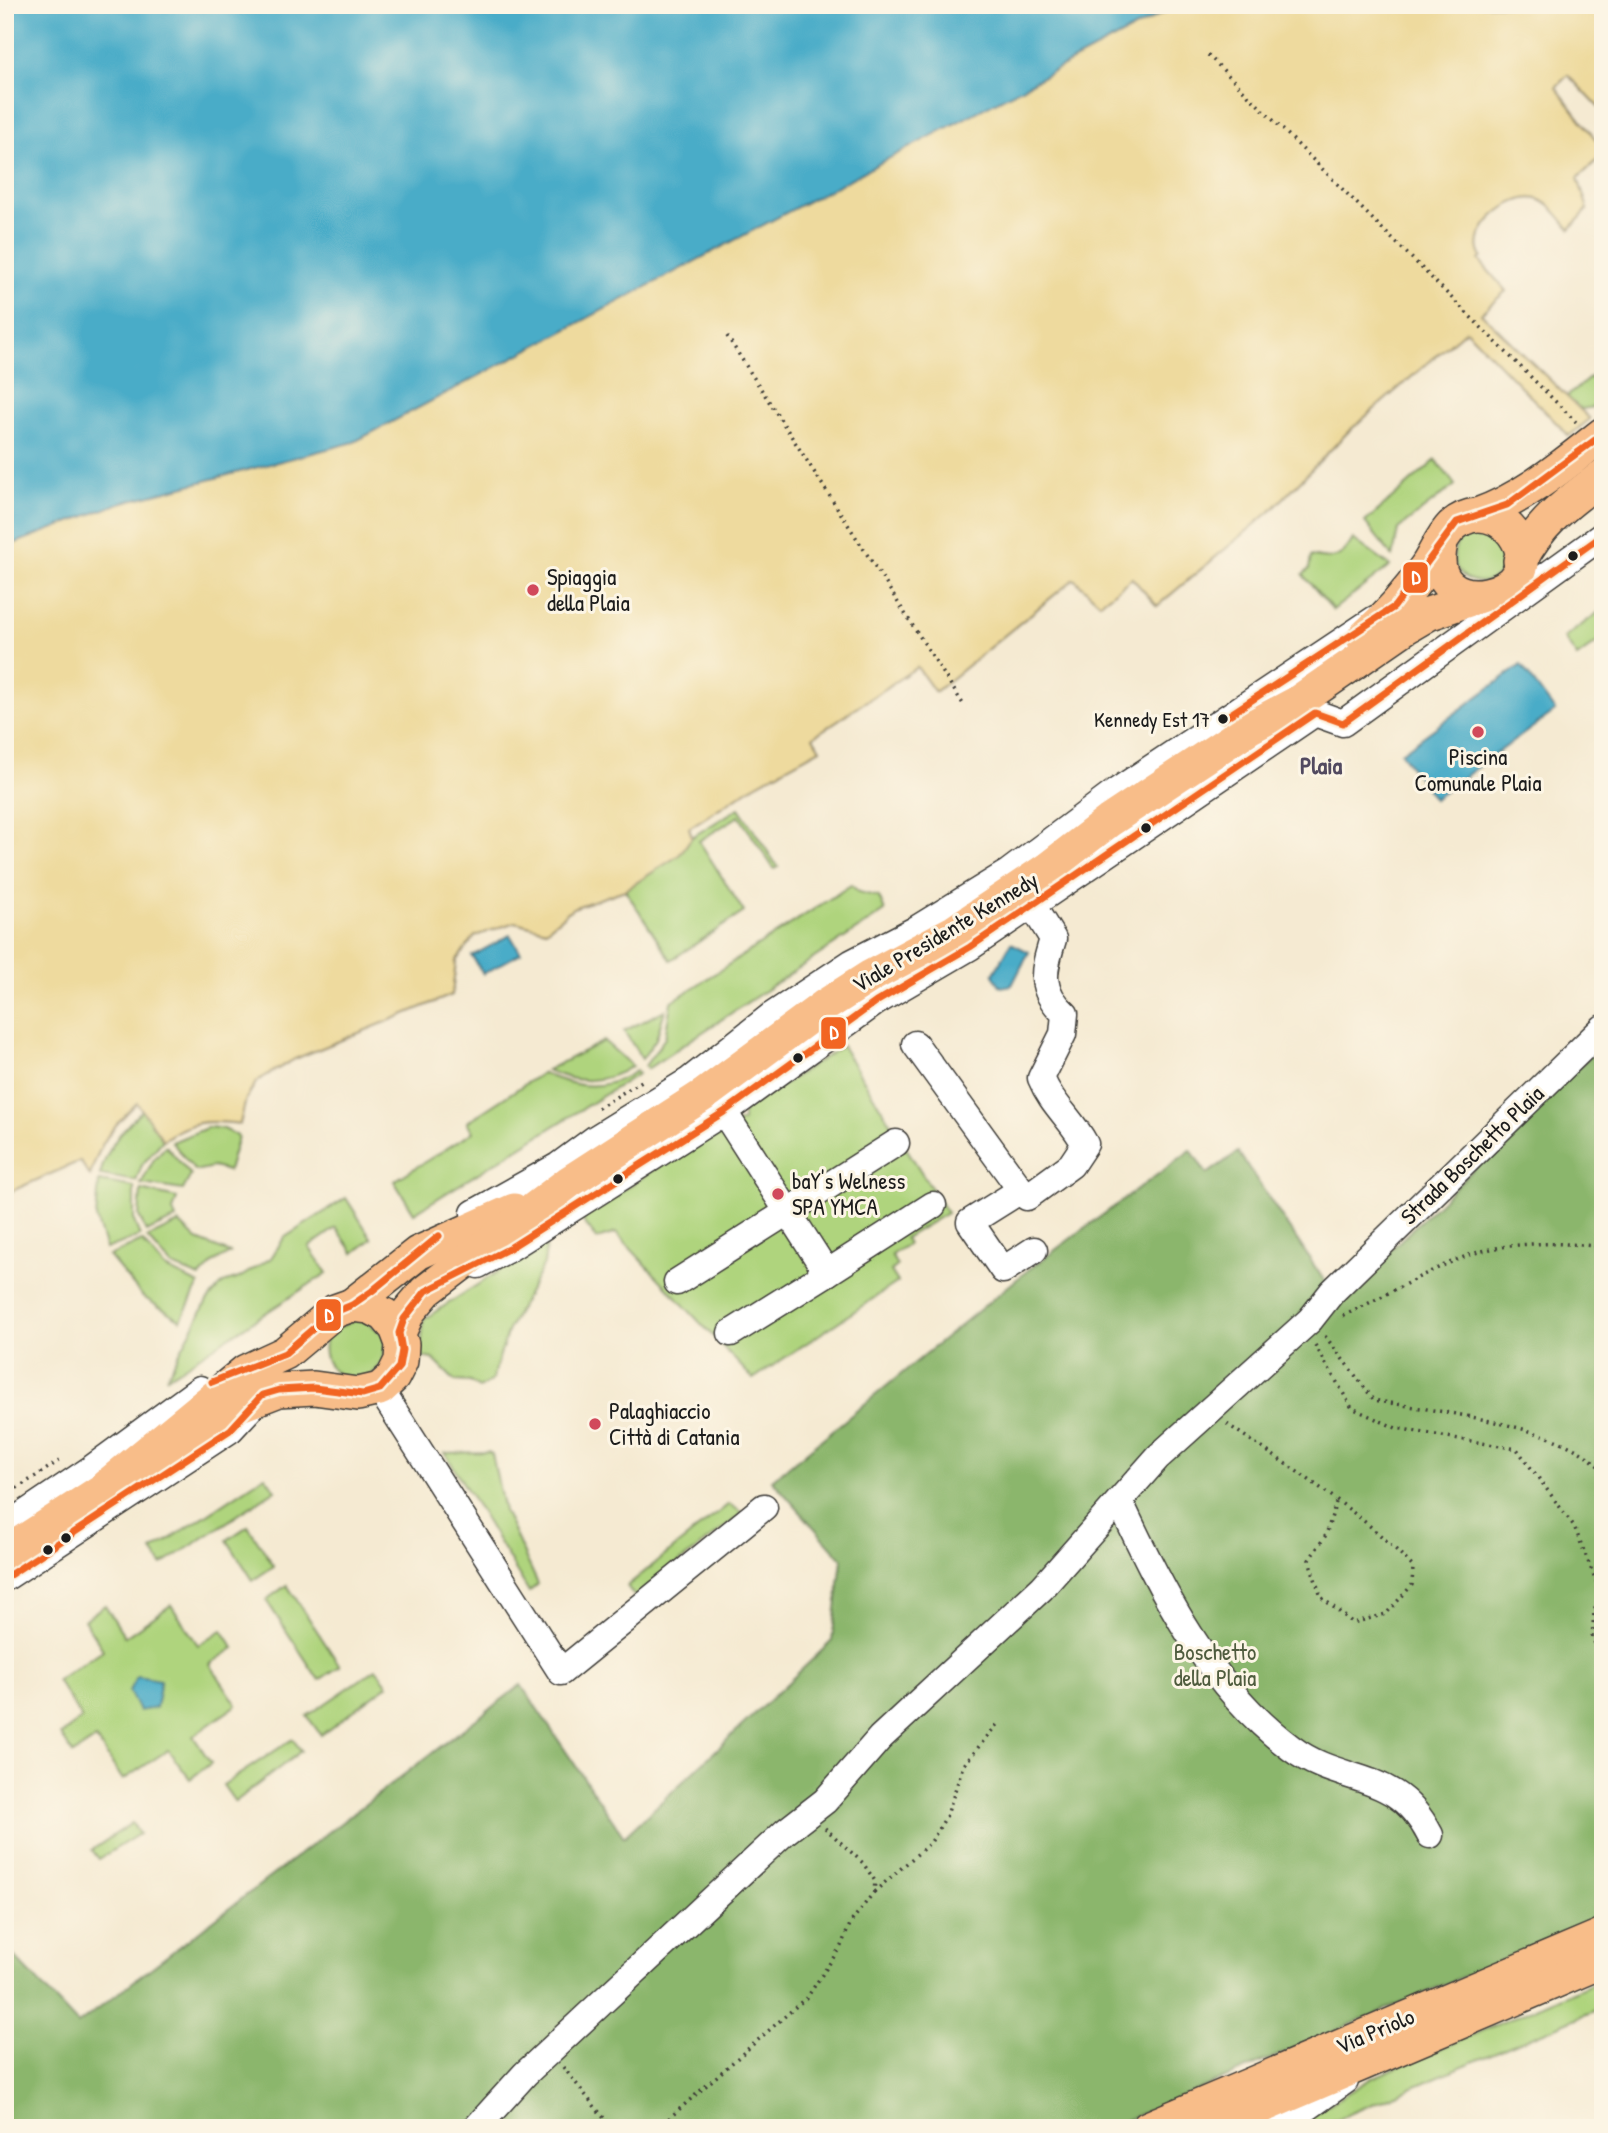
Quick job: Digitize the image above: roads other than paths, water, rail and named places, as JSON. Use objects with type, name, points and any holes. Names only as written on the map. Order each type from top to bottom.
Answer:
[{"type":"main road","points":[[1249,728],[1340,657],[1394,607],[1457,522],[1507,505],[1527,492],[1594,432]]},
{"type":"main road","points":[[1249,728],[1305,708],[1427,614],[1505,588],[1515,576],[1534,535],[1548,519],[1602,478]]},
{"type":"main road","points":[[1477,515],[1496,519],[1511,531],[1520,548],[1520,561]]},
{"type":"main road","points":[[1441,542],[1440,566],[1449,582],[1463,593],[1480,596]]},
{"type":"main road","name":"Viale Presidente Kennedy","points":[[569,1182],[705,1094],[824,1006],[871,976],[955,931],[1021,887],[1109,821],[1249,728]]},
{"type":"main road","points":[[5,1553],[254,1383],[335,1311],[352,1305],[418,1253],[569,1182]]},
{"type":"main road","points":[[399,1333],[409,1311],[426,1291],[569,1182]]},
{"type":"main road","points":[[254,1383],[279,1390],[363,1394],[380,1388],[399,1367],[402,1350],[399,1333],[380,1311],[352,1305]]},
{"type":"main road","points":[[321,1323],[313,1346],[315,1362],[322,1376],[341,1391]]},
{"type":"main road","name":"Via Priolo","points":[[1148,2128],[1603,1935]]},
{"type":"main road","name":"Via Priolo","points":[[1212,2128],[1603,1961]]},
{"type":"street","points":[[426,1291],[508,1249],[724,1112],[876,1002],[1032,905],[1305,708],[1343,723],[1603,534]]},
{"type":"street","points":[[418,1253],[446,1231],[558,1166],[596,1138],[690,1080],[771,1016],[851,963],[913,931],[1009,872],[1117,791],[1394,607]]},
{"type":"street","points":[[915,1044],[1027,1197],[1071,1165],[1085,1144],[1072,1121],[1049,1099],[1041,1078],[1063,1034],[1065,1014],[1051,1000],[1043,973],[1054,939],[1032,905]]},
{"type":"street","name":"Strada Boschetto Plaia","points":[[476,2128],[550,2051],[785,1832],[825,1801],[880,1738],[1042,1588],[1158,1457],[1310,1320],[1341,1283],[1603,1028]]},
{"type":"street","points":[[724,1112],[827,1273]]},
{"type":"street","points":[[677,1282],[896,1143]]},
{"type":"street","points":[[1021,1189],[970,1222],[1003,1270],[1034,1250]]},
{"type":"street","points":[[731,1333],[933,1205]]},
{"type":"street","points":[[5,1527],[91,1469],[206,1384],[254,1383],[230,1430],[5,1578]]},
{"type":"street","points":[[380,1388],[561,1672],[764,1507]]},
{"type":"street","points":[[1120,1502],[1160,1588],[1196,1644],[1248,1710],[1292,1749],[1317,1764],[1395,1791],[1419,1815],[1430,1835]]},
{"type":"street","points":[[1273,2128],[1287,2122],[1381,2056]]},
{"type":"water","points":[[5,5],[1178,5],[354,442],[120,503],[5,547]]},
{"type":"water","name":"Piscina Comunale Plaia","points":[[1521,665],[1555,711],[1434,799],[1401,753]]},
{"type":"water","points":[[510,935],[521,953],[483,974],[472,956]]},
{"type":"water","points":[[1011,943],[1029,952],[1012,985],[1001,987],[993,975]]},
{"type":"water","points":[[137,1676],[161,1680],[156,1708],[139,1711],[129,1691]]},
{"type":"place","name":"Spiaggia della Plaia","points":[[533,590]]},
{"type":"place","name":"Kennedy Est 17","points":[[1223,719]]},
{"type":"place","name":"Piscina Comunale Plaia","points":[[1478,732]]},
{"type":"place","name":"baY's Welness SPA YMCA","points":[[778,1194]]},
{"type":"place","name":"Palaghiaccio Città di Catania","points":[[595,1424]]},
{"type":"district","name":"Plaia","points":[[1321,766]]},
{"type":"park label","name":"Boschetto della Plaia","points":[[1215,1665]]}]
